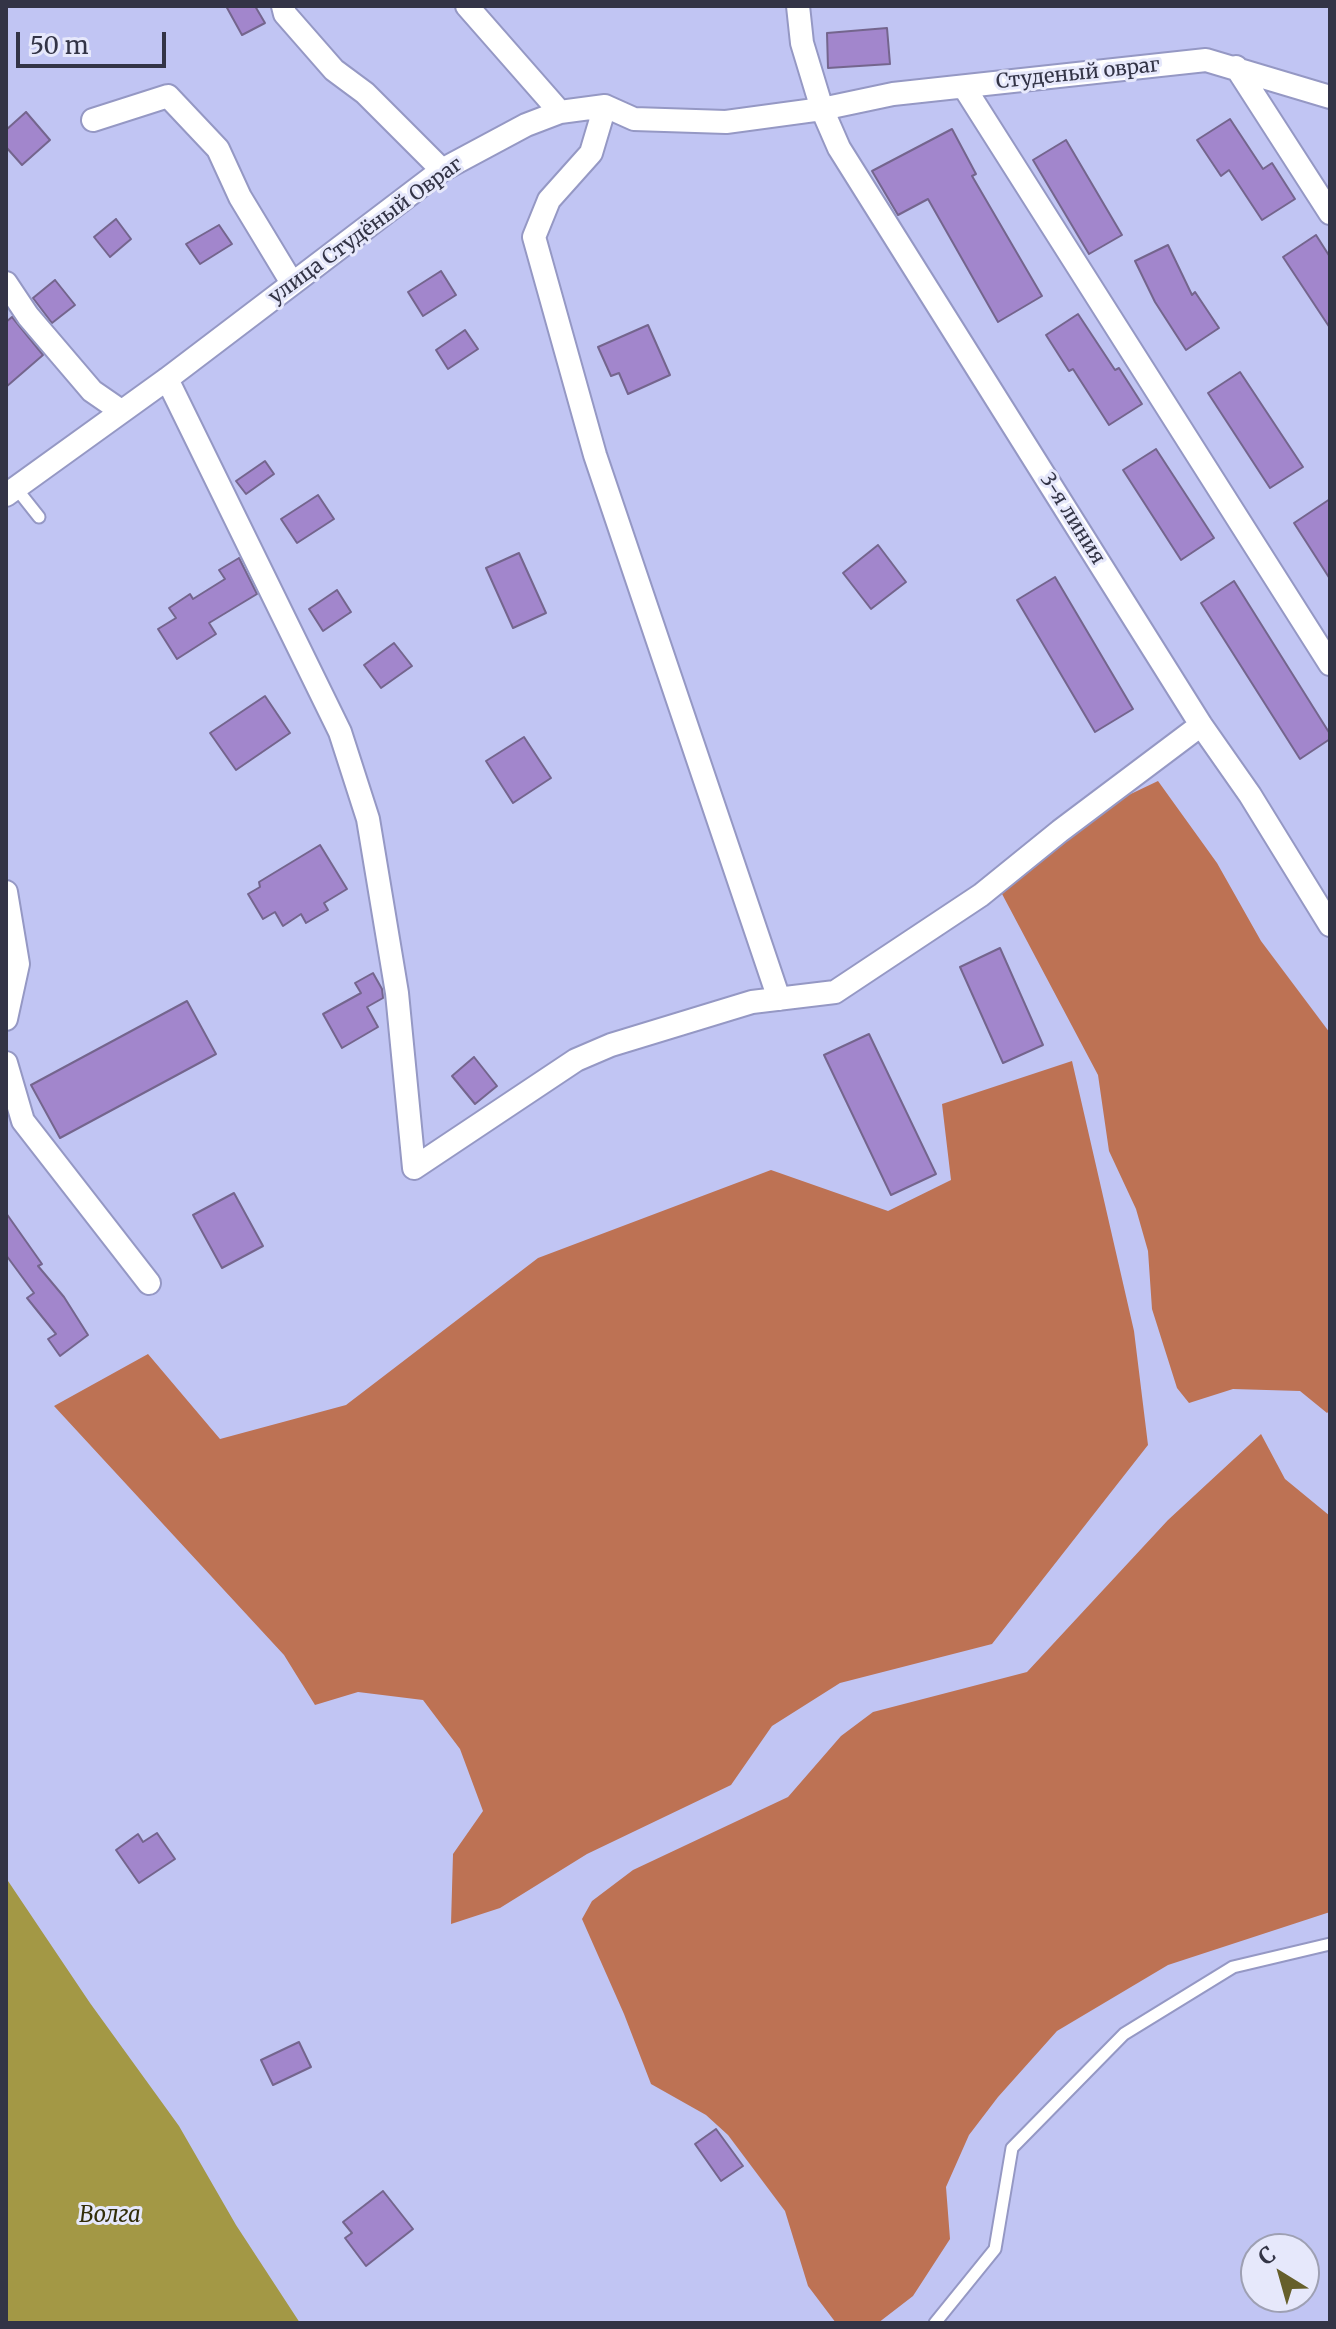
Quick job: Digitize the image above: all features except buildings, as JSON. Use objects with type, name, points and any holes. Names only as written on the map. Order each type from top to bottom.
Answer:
[{"type":"street","points":[[283,6],[285,14],[334,70],[365,93],[442,170]]},
{"type":"street","points":[[467,6],[560,112]]},
{"type":"street","name":"3-я линия","points":[[798,6],[802,43],[822,109],[839,148],[1330,925]]},
{"type":"street","name":"Студеный овраг","points":[[822,109],[893,94],[1206,60],[1330,97]]},
{"type":"street","points":[[1236,67],[1330,213]]},
{"type":"street","points":[[964,87],[1330,664]]},
{"type":"street","points":[[93,120],[168,96],[218,149],[240,197],[292,283]]},
{"type":"street","points":[[605,106],[591,153],[549,200],[534,237],[595,455],[779,999]]},
{"type":"street","name":"улица Студёный Овраг","points":[[9,487],[167,379],[442,170],[526,125],[560,112],[605,106],[634,119],[726,122],[822,109]]},
{"type":"street","points":[[6,283],[28,316],[92,391],[121,411]]},
{"type":"street","points":[[167,379],[340,732],[368,819],[397,993],[414,1168],[576,1060],[611,1045],[752,1002],[835,992],[981,895],[1201,725]]},
{"type":"street","points":[[6,892],[18,964],[6,1019]]},
{"type":"street","points":[[6,1063],[23,1121],[149,1283]]},
{"type":"lane","points":[[9,487],[39,517]]},
{"type":"lane","points":[[935,2323],[995,2249],[1012,2148],[1124,2034],[1233,1967],[1330,1944]]},
{"type":"shaded area","points":[[1158,781],[1217,863],[1261,941],[1330,1033],[1330,1410],[1327,1413],[1300,1391],[1233,1389],[1189,1403],[1177,1388],[1152,1309],[1148,1251],[1136,1209],[1109,1151],[1098,1075],[1001,892],[1051,845],[1116,801]]},
{"type":"shaded area","points":[[1072,1061],[1134,1331],[1148,1445],[992,1644],[840,1683],[772,1726],[731,1785],[587,1854],[500,1908],[451,1924],[453,1854],[483,1811],[460,1749],[423,1700],[358,1692],[315,1705],[284,1655],[54,1406],[148,1354],[220,1439],[346,1405],[538,1258],[771,1170],[888,1211],[951,1180],[942,1104]]},
{"type":"shaded area","points":[[1261,1434],[1285,1479],[1330,1516],[1330,1912],[1168,1965],[1057,2031],[998,2097],[969,2135],[946,2187],[950,2239],[913,2296],[878,2323],[836,2323],[808,2286],[785,2211],[728,2135],[706,2115],[651,2084],[582,1919],[592,1901],[633,1870],[788,1797],[841,1736],[873,1712],[1027,1672],[1168,1520]]},
{"type":"water","name":"Волга","points":[[6,1878],[90,2003],[179,2126],[236,2225],[300,2323],[6,2323]]}]
